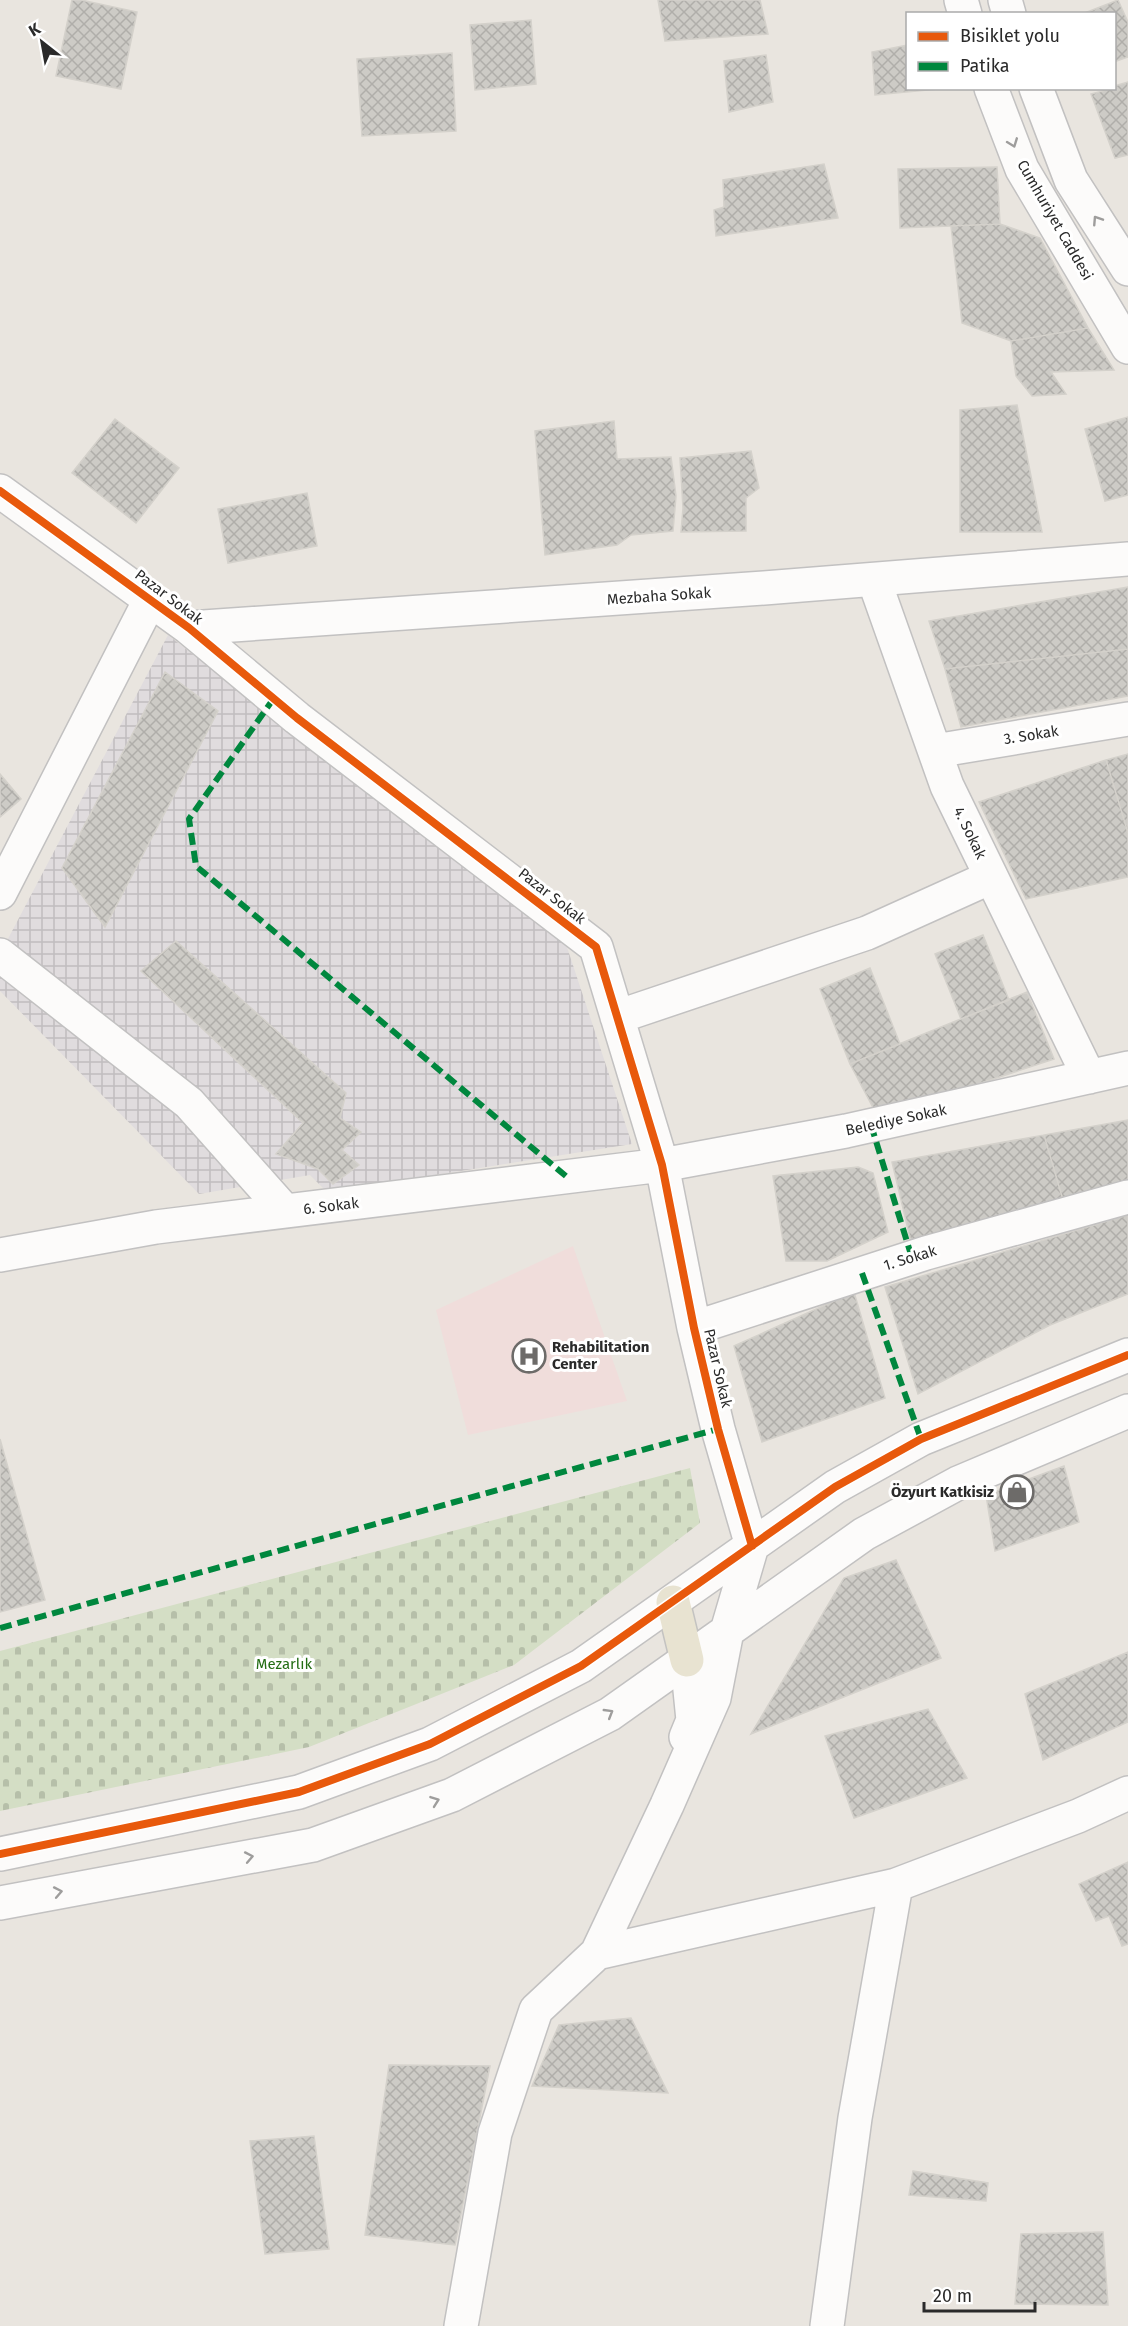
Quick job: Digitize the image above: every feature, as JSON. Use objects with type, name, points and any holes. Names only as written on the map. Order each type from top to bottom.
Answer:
[{"type":"main road","points":[[673,1602],[687,1660]]},
{"type":"street","name":"Cumhuriyet Caddesi","points":[[992,90],[1022,169],[1125,334]]},
{"type":"street","points":[[1037,90],[1071,180],[1128,269]]},
{"type":"street","name":"Pazar Sokak","points":[[0,491],[189,628],[297,718],[596,947],[662,1165],[694,1328],[718,1429],[752,1546]]},
{"type":"street","name":"Mezbaha Sokak","points":[[189,628],[873,580],[1128,559]]},
{"type":"street","name":"4. Sokak","points":[[873,580],[947,786],[1089,1077]]},
{"type":"street","points":[[0,892],[150,600]]},
{"type":"street","name":"3. Sokak","points":[[935,751],[1128,719]]},
{"type":"street","points":[[617,1017],[867,933],[991,877]]},
{"type":"street","points":[[0,955],[189,1103],[285,1212]]},
{"type":"street","name":"Belediye Sokak","points":[[662,1165],[846,1131],[1128,1068]]},
{"type":"street","name":"6. Sokak","points":[[0,1255],[156,1227],[662,1165]]},
{"type":"street","name":"1. Sokak","points":[[694,1328],[926,1253],[1128,1197]]},
{"type":"street","points":[[0,1854],[299,1792],[430,1744],[581,1666],[835,1487],[921,1439],[1128,1355]]},
{"type":"street","points":[[0,1903],[301,1847],[452,1795],[610,1714],[864,1534],[958,1483],[1128,1411]]},
{"type":"street","points":[[461,2326],[495,2133],[536,2010],[597,1953],[667,1805],[714,1698],[727,1631],[752,1546]]},
{"type":"street","points":[[597,1953],[693,1720],[687,1660]]},
{"type":"street","points":[[597,1953],[896,1885],[1078,1816],[1128,1792]]},
{"type":"street","points":[[827,2326],[855,2118],[896,1885]]},
{"type":"shaded area","points":[[168,635],[566,944],[632,1144],[327,1192],[310,1175],[199,1194],[0,991],[0,954]]},
{"type":"shaded area","name":"Rehabilitation Center","points":[[573,1246],[627,1401],[468,1435],[436,1310]]},
{"type":"green space","name":"Mezarlık","points":[[690,1468],[700,1523],[514,1665],[309,1747],[0,1811],[0,1651]]},
{"type":"building","points":[[72,0],[137,12],[121,89],[56,76]]},
{"type":"building","points":[[658,0],[760,0],[768,34],[665,41]]},
{"type":"building","points":[[1118,0],[1128,22],[1128,57],[1116,61],[1116,12],[1087,12]]},
{"type":"building","points":[[531,20],[536,84],[475,90],[470,25]]},
{"type":"building","points":[[906,45],[906,90],[928,90],[875,95],[872,52]]},
{"type":"building","points":[[452,53],[456,131],[362,136],[357,59]]},
{"type":"building","points":[[766,55],[773,102],[729,112],[724,61]]},
{"type":"building","points":[[1128,82],[1128,155],[1115,158],[1091,94],[1116,90],[1116,85]]},
{"type":"building","points":[[824,164],[838,218],[716,236],[714,210],[724,207],[723,180]]},
{"type":"building","points":[[997,167],[1000,224],[900,228],[898,169]]},
{"type":"building","points":[[1000,224],[1040,238],[1088,328],[1011,341],[962,323],[951,226]]},
{"type":"building","points":[[1088,328],[1114,370],[1051,372],[1066,394],[1032,396],[1016,376],[1011,341]]},
{"type":"building","points":[[1017,405],[1042,532],[960,532],[960,410]]},
{"type":"building","points":[[1128,417],[1128,495],[1105,501],[1085,429]]},
{"type":"building","points":[[115,419],[179,468],[136,523],[72,473]]},
{"type":"building","points":[[614,421],[617,459],[671,457],[676,496],[673,531],[631,535],[617,545],[545,555],[535,431]]},
{"type":"building","points":[[751,451],[759,488],[746,498],[746,531],[681,532],[683,508],[680,458]]},
{"type":"building","points":[[307,493],[317,546],[228,563],[218,509]]},
{"type":"building","points":[[1128,587],[1128,649],[945,669],[929,621]]},
{"type":"building","points":[[1128,649],[1128,696],[961,727],[945,669]]},
{"type":"building","points":[[165,672],[218,711],[105,927],[62,868]]},
{"type":"building","points":[[1128,754],[1128,833],[1106,760]]},
{"type":"building","points":[[1106,760],[1128,833],[1128,877],[1026,899],[979,802]]},
{"type":"building","points":[[0,774],[21,799],[0,817]]},
{"type":"building","points":[[983,935],[1009,1000],[961,1019],[935,954]]},
{"type":"building","points":[[176,941],[346,1093],[340,1118],[361,1132],[342,1150],[359,1165],[333,1184],[318,1169],[276,1154],[303,1123],[141,971]]},
{"type":"building","points":[[870,968],[900,1044],[850,1064],[820,989]]},
{"type":"building","points":[[1027,992],[1054,1059],[878,1117],[850,1064]]},
{"type":"building","points":[[1128,1120],[1128,1185],[1063,1200],[1044,1135]]},
{"type":"building","points":[[1044,1135],[1063,1200],[911,1242],[892,1162]]},
{"type":"building","points":[[858,1167],[873,1173],[888,1232],[827,1261],[786,1261],[773,1176]]},
{"type":"building","points":[[1128,1215],[1128,1294],[1050,1325],[918,1394],[885,1287]]},
{"type":"building","points":[[854,1292],[885,1398],[762,1442],[734,1346]]},
{"type":"building","points":[[0,1439],[45,1600],[0,1612]]},
{"type":"building","points":[[1064,1466],[1079,1522],[995,1551],[986,1495]]},
{"type":"building","points":[[896,1560],[941,1658],[751,1734],[844,1578]]},
{"type":"building","points":[[1128,1652],[1128,1722],[1043,1760],[1025,1694]]},
{"type":"building","points":[[928,1709],[967,1778],[854,1818],[825,1736]]},
{"type":"building","points":[[1128,1862],[1128,1944],[1122,1946],[1109,1916],[1096,1921],[1079,1884]]},
{"type":"building","points":[[631,2018],[668,2093],[532,2086],[559,2025]]},
{"type":"building","points":[[389,2065],[490,2066],[455,2245],[365,2235]]},
{"type":"building","points":[[314,2136],[329,2249],[265,2254],[250,2141]]},
{"type":"building","points":[[913,2171],[988,2183],[986,2201],[909,2195]]},
{"type":"building","points":[[1103,2232],[1108,2305],[1015,2304],[1021,2234]]},
{"type":"marked path","points":[[274,698],[189,819],[196,866],[567,1177]]},
{"type":"marked path","points":[[871,1125],[912,1258]]},
{"type":"marked path","points":[[862,1273],[921,1439]]},
{"type":"marked path","points":[[0,1628],[718,1429]]},
{"type":"cycle path","points":[[0,491],[189,628],[297,718],[596,947],[662,1165],[694,1328],[718,1429],[752,1546]]},
{"type":"cycle path","points":[[0,1854],[299,1792],[430,1744],[581,1666],[835,1487],[921,1439],[1128,1355]]},
{"type":"place","name":"Rehabilitation Center","points":[[529,1356]]},
{"type":"place","name":"Özyurt Katkisiz","points":[[1017,1492]]}]
